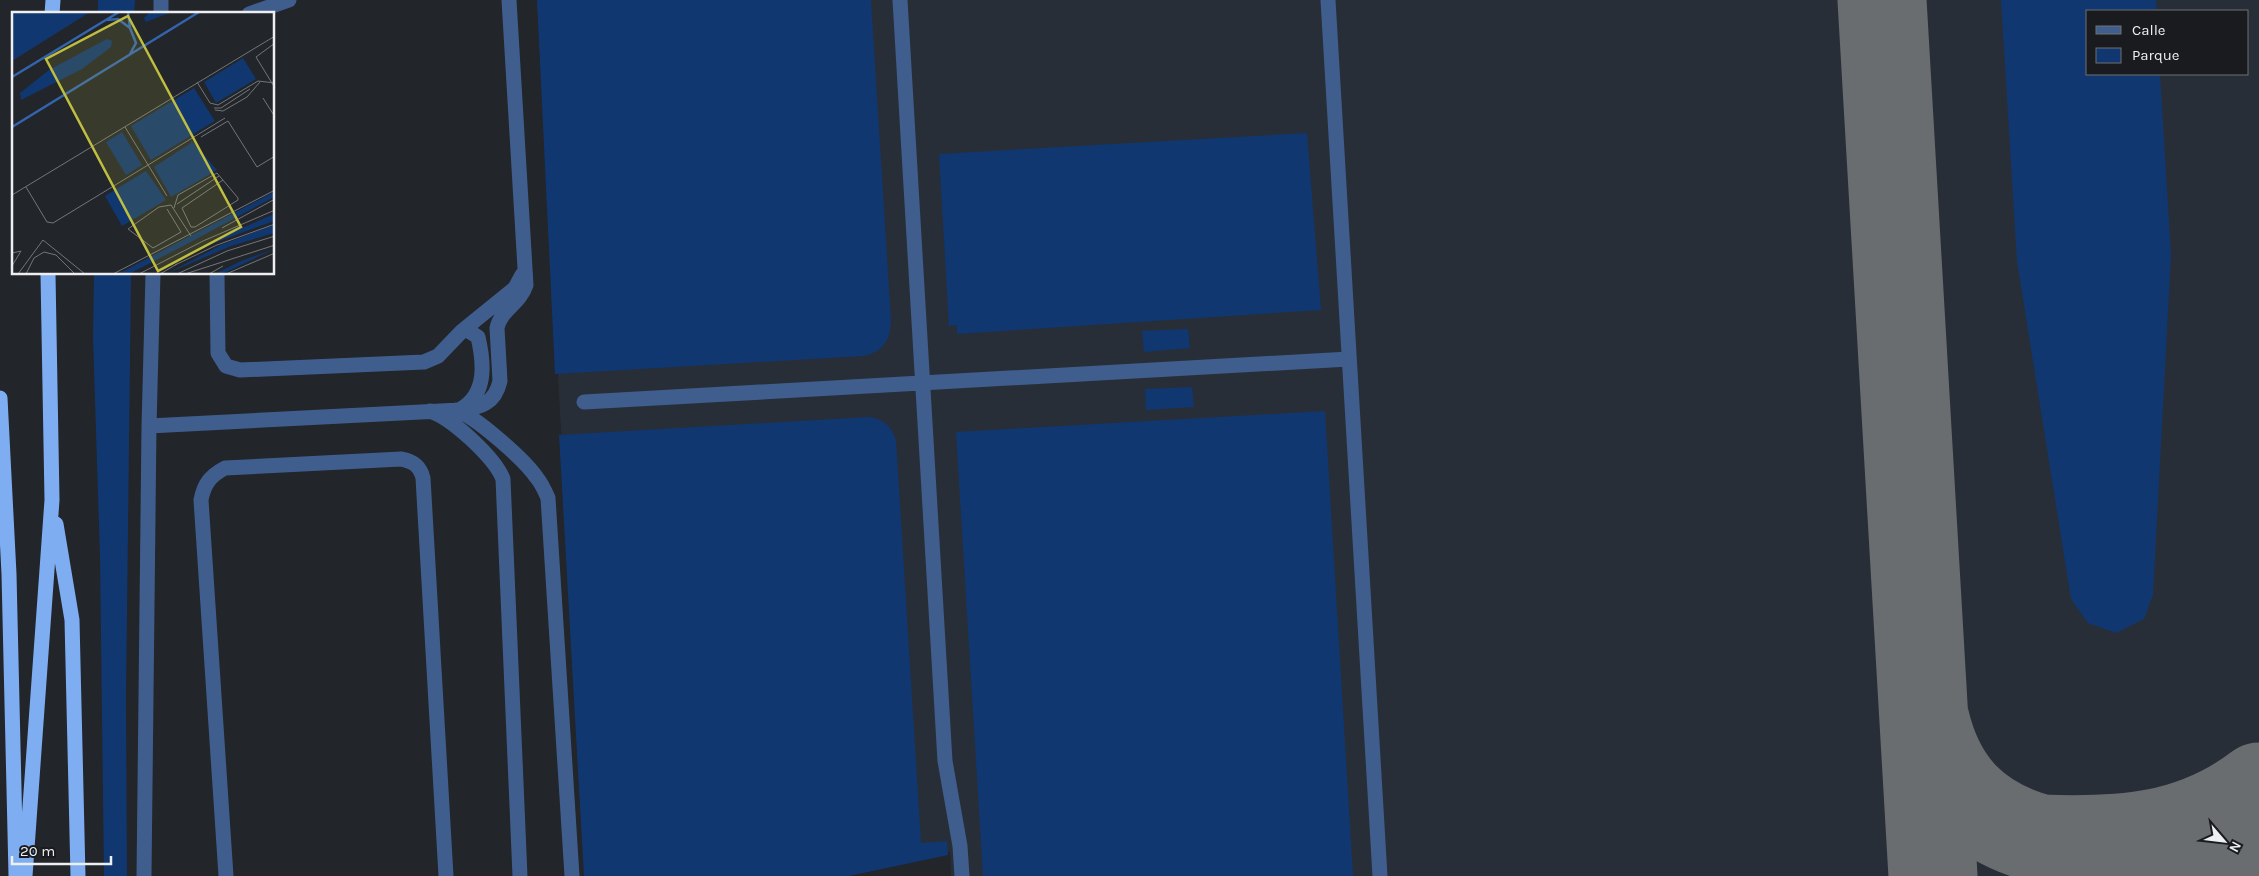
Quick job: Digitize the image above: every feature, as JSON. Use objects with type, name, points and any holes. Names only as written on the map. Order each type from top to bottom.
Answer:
[{"type":"highway","points":[[25,876],[52,500],[48,275]]},
{"type":"highway","points":[[0,398],[9,574],[16,876]]},
{"type":"highway","points":[[52,500],[72,620],[78,876]]},
{"type":"street","points":[[256,12],[289,0]]},
{"type":"street","points":[[149,426],[458,410],[477,408],[489,402],[498,389],[498,320],[503,312],[524,293],[526,285],[509,0]]},
{"type":"street","points":[[900,0],[945,761],[960,846],[962,876]]},
{"type":"street","points":[[1328,0],[1380,876]]},
{"type":"street","points":[[218,275],[218,353],[221,361],[232,369],[424,362],[438,356],[462,331],[516,288],[524,267]]},
{"type":"street","points":[[144,876],[149,426],[153,275]]},
{"type":"street","points":[[458,410],[477,396],[482,382],[478,337],[467,330],[462,331]]},
{"type":"street","points":[[584,402],[1349,360]]},
{"type":"street","points":[[458,410],[473,418],[536,476],[548,498],[572,876]]},
{"type":"street","points":[[428,411],[446,418],[492,461],[499,470],[503,489],[520,876]]},
{"type":"street","points":[[226,876],[201,500],[203,489],[212,476],[225,468],[401,458],[415,464],[421,470],[423,478],[446,876]]},
{"type":"street","points":[[503,489],[507,476],[516,470],[526,470],[536,476]]},
{"type":"shaded area","points":[[537,0],[2259,0],[2259,876],[951,876],[950,852],[837,876],[586,876]]},
{"type":"green space","points":[[98,0],[135,0],[134,12],[98,12]]},
{"type":"green space","points":[[537,0],[871,0],[891,321],[887,340],[876,352],[863,356],[555,374]]},
{"type":"green space","points":[[2001,0],[2156,0],[2157,10],[2086,10],[2086,75],[2160,75],[2171,255],[2153,595],[2144,619],[2116,633],[2088,623],[2071,599],[2017,261]]},
{"type":"green space","points":[[1307,133],[1321,310],[957,334],[957,325],[949,326],[939,154]]},
{"type":"green space","points":[[94,275],[131,275],[126,699],[127,876],[104,876],[100,556],[93,337]]},
{"type":"green space","points":[[1188,329],[1190,348],[1144,352],[1142,331]]},
{"type":"green space","points":[[1192,387],[1194,407],[1146,410],[1145,389]]},
{"type":"green space","points":[[1325,411],[1353,876],[983,876],[956,432]]},
{"type":"green space","points":[[869,417],[879,419],[886,424],[896,440],[921,843],[947,841],[948,855],[849,876],[584,876],[559,435]]},
{"type":"taxiway","points":[[1882,0],[1933,876]]},
{"type":"taxiway","points":[[1925,720],[1940,763],[1951,781],[1965,797],[1980,811],[1998,822],[2018,832],[2041,839],[2071,840],[2128,837],[2182,827],[2234,804],[2259,787]]},
{"type":"taxiway","points":[[2146,837],[2207,852],[2259,872]]}]
